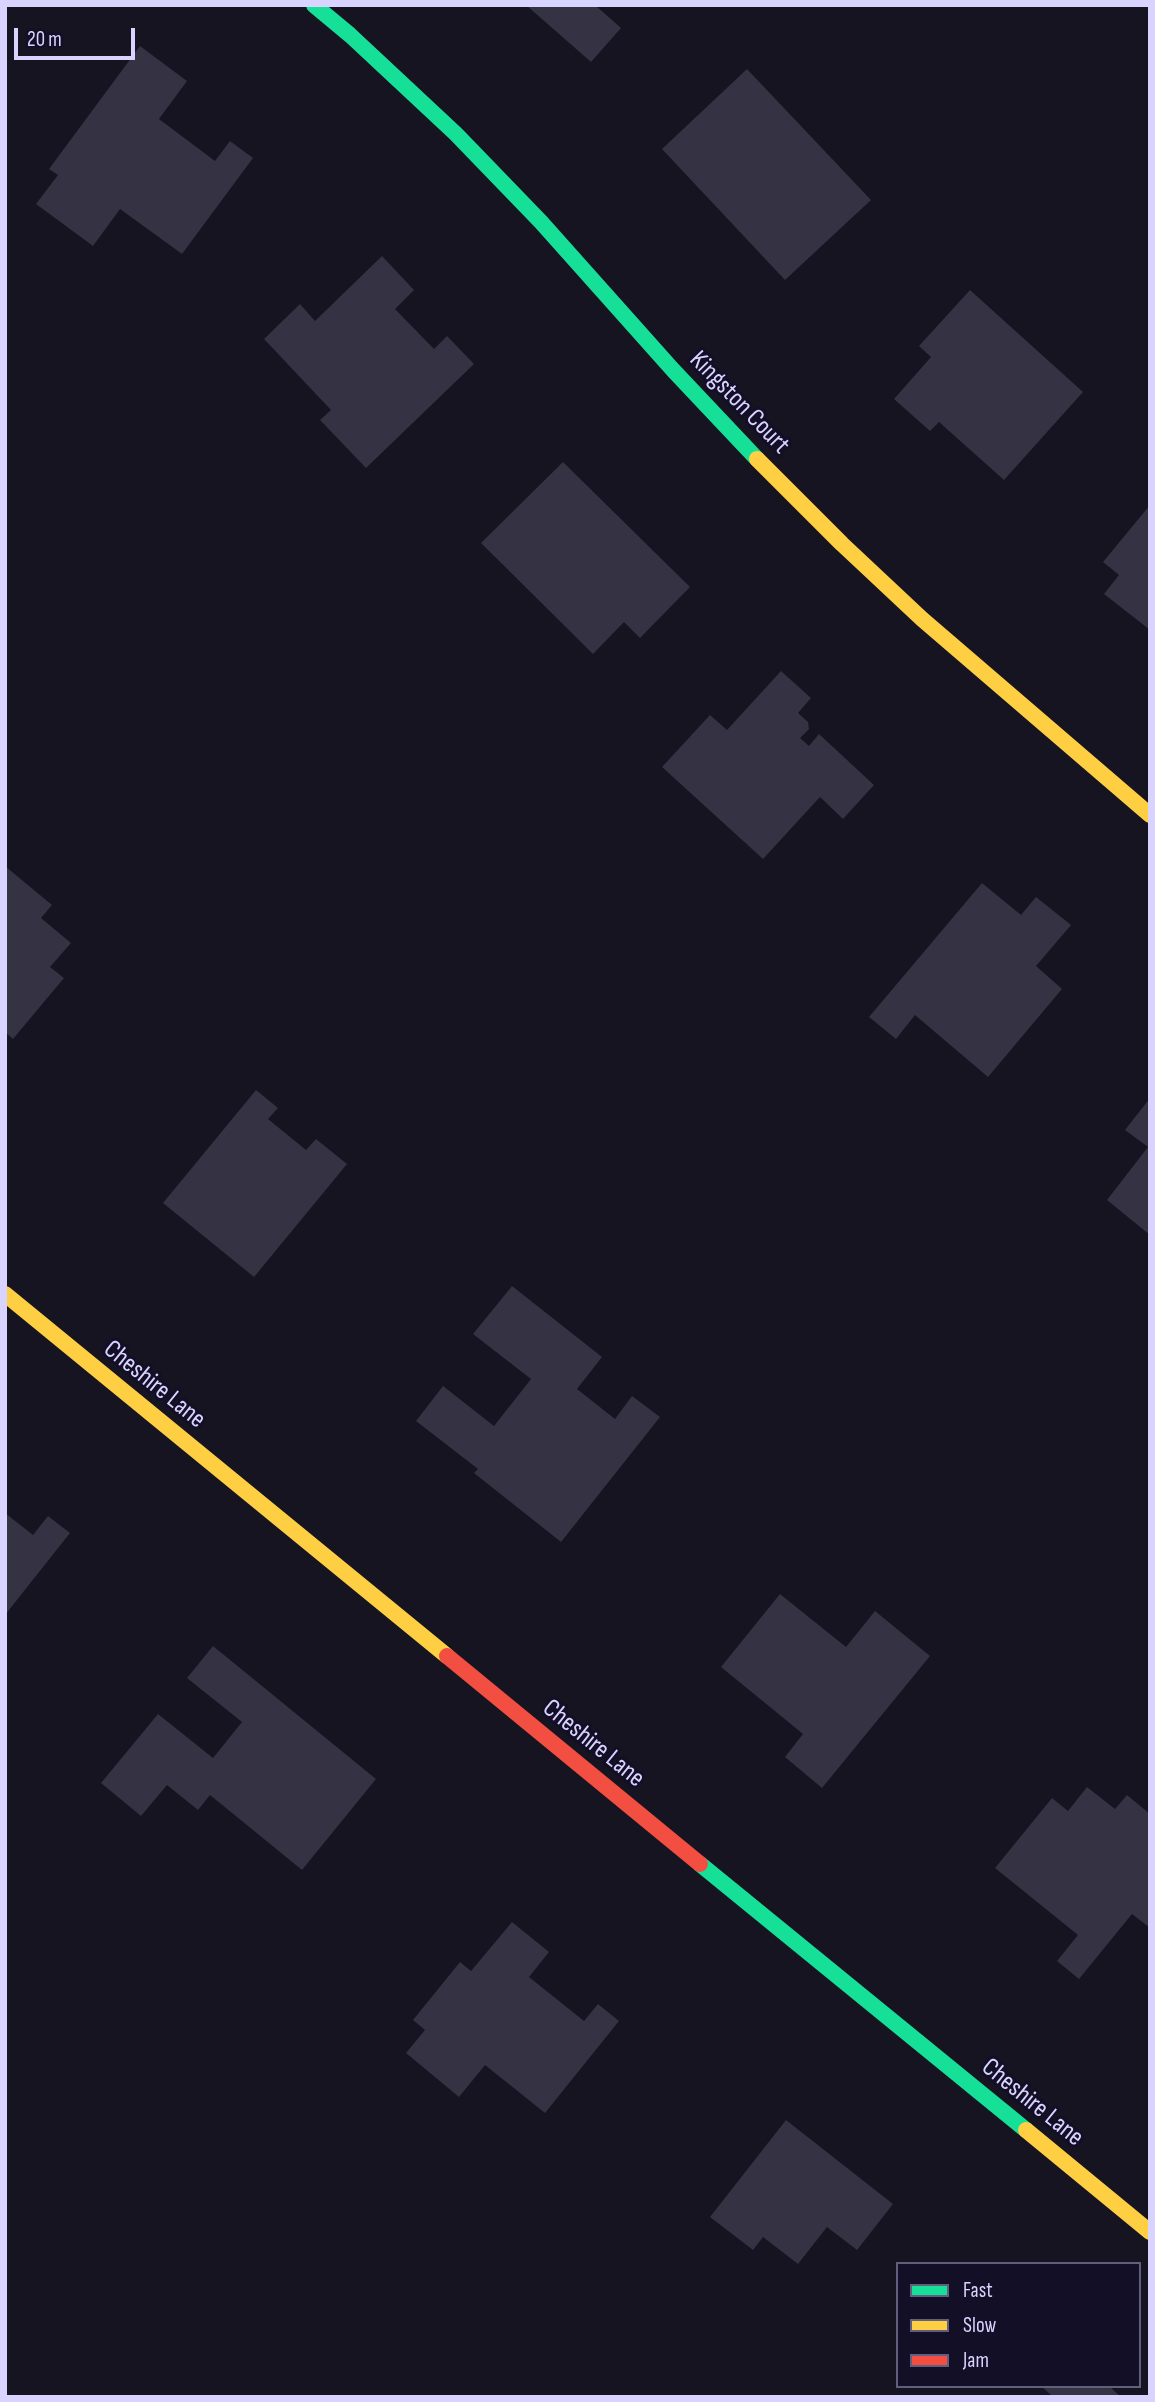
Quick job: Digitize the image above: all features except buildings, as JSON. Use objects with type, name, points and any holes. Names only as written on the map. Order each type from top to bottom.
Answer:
[{"type":"street","name":"Kingston Court","points":[[314,5],[456,134],[541,222],[692,390],[842,544],[922,619],[1150,815]]},
{"type":"street","name":"Cheshire Lane","points":[[5,1294],[1150,2232]]},
{"type":"traffic: fast","points":[[314,5],[456,134],[541,222],[673,370],[757,459]]},
{"type":"traffic: fast","points":[[700,1864],[1026,2130]]},
{"type":"traffic: slow","points":[[757,459],[922,619],[1150,815]]},
{"type":"traffic: slow","points":[[5,1294],[447,1656]]},
{"type":"traffic: slow","points":[[1026,2130],[1150,2232]]},
{"type":"traffic: jam","points":[[447,1656],[700,1864]]}]
